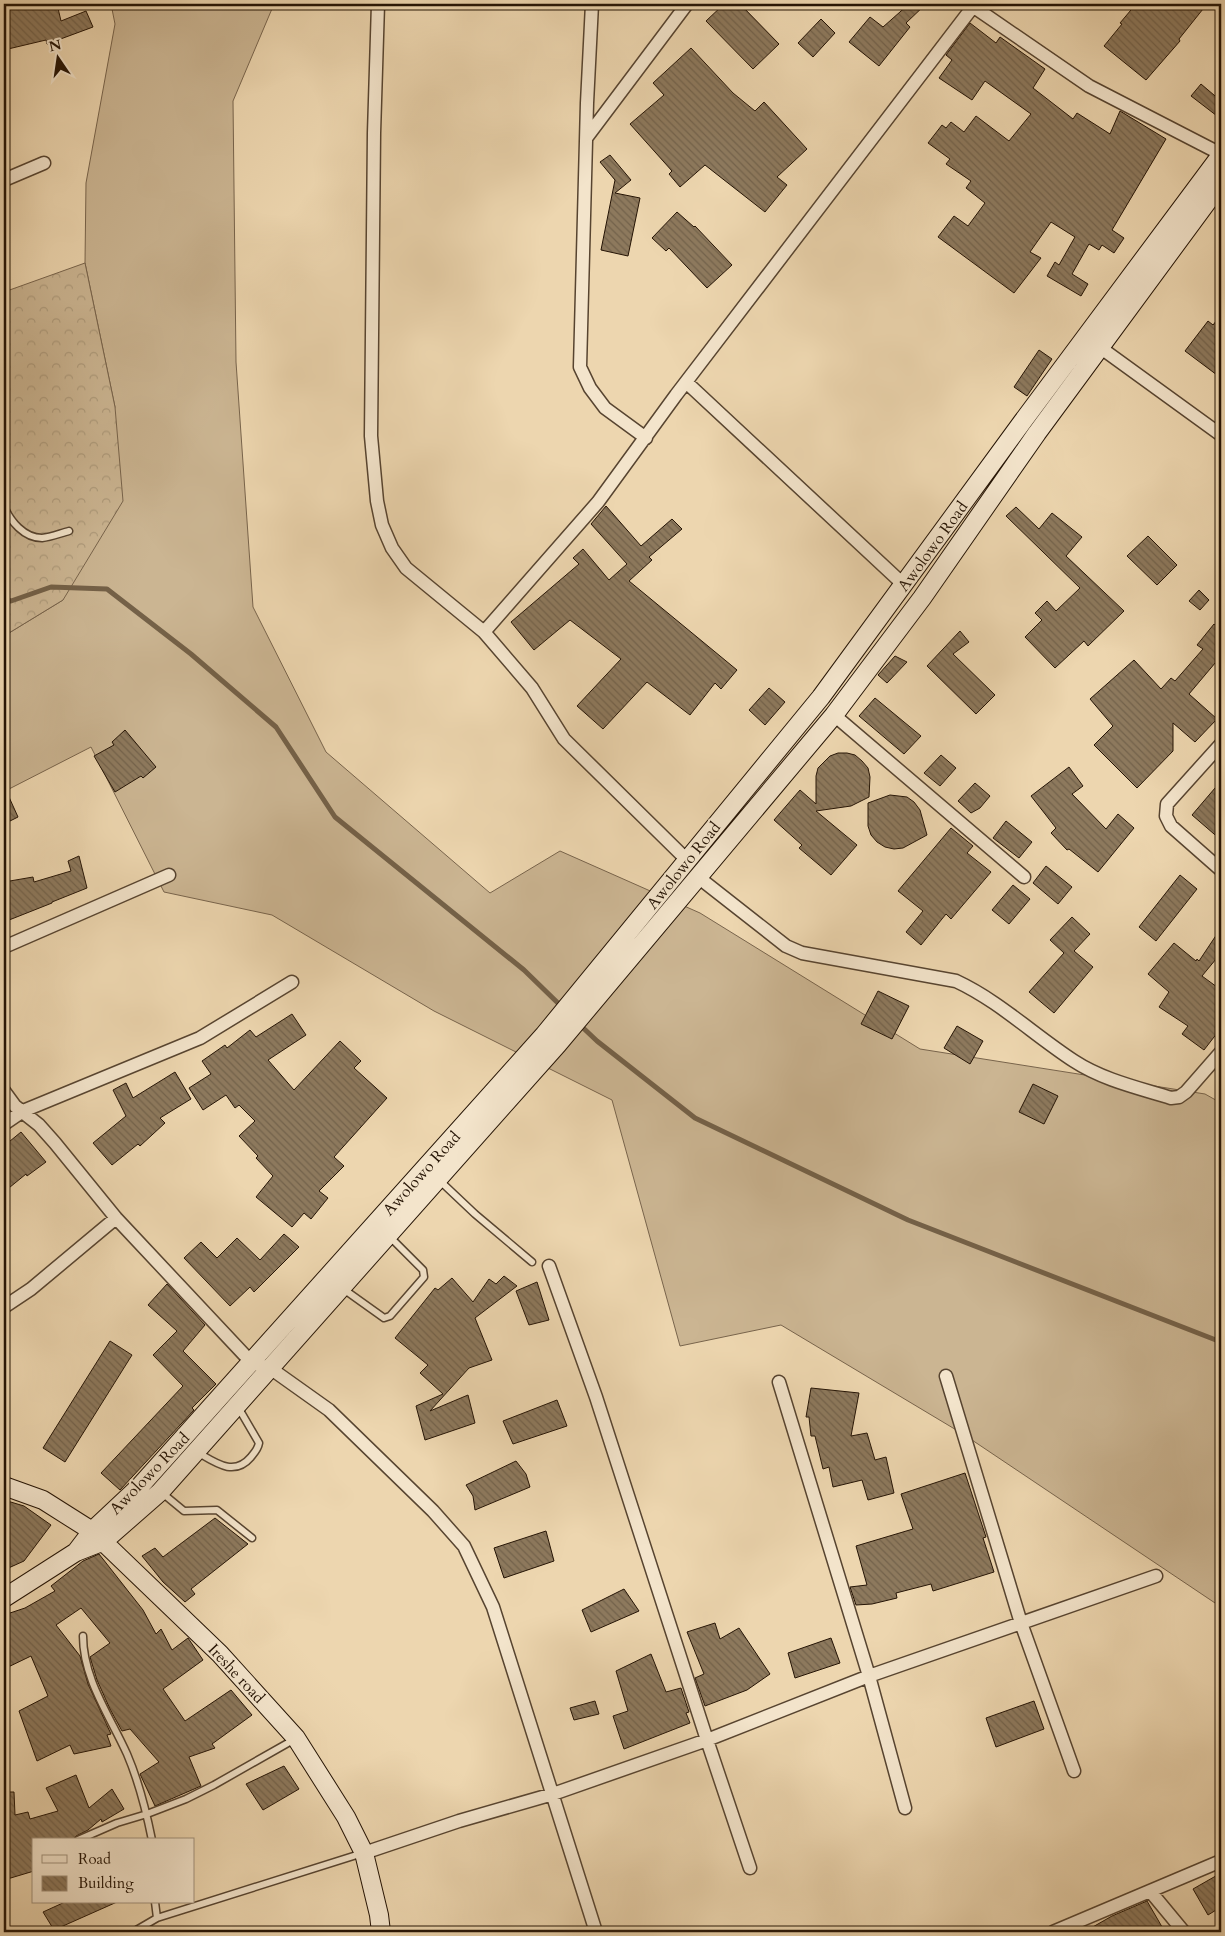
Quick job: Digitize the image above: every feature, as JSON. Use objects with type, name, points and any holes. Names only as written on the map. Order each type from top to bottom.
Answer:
[{"type":"main road","name":"Awolowo Road","points":[[98,1536],[160,1492],[341,1288],[381,1230],[438,1180],[551,1040],[582,987],[821,697],[1221,154]]},
{"type":"main road","name":"Awolowo Road","points":[[98,1536],[141,1485],[252,1363],[381,1230],[551,1040],[596,998],[834,715],[922,598],[1037,433],[1221,183]]},
{"type":"main road","name":"Ireshe road","points":[[4,1486],[43,1500],[98,1536],[220,1654],[296,1738],[346,1817],[364,1853],[379,1915],[380,1932]]},
{"type":"main road","points":[[4,1598],[98,1536]]},
{"type":"street","points":[[378,4],[374,133],[372,436],[377,501],[382,525],[406,568],[484,632],[532,688],[564,739],[687,860]]},
{"type":"street","points":[[592,4],[580,367],[590,388],[605,408],[646,438]]},
{"type":"street","points":[[587,138],[687,4]]},
{"type":"street","points":[[484,632],[598,502],[686,382],[914,81],[974,5],[1089,86],[1221,154]]},
{"type":"street","points":[[4,180],[44,163]]},
{"type":"street","points":[[1100,348],[1221,435]]},
{"type":"street","points":[[686,382],[904,586]]},
{"type":"street","points":[[834,715],[1024,877]]},
{"type":"street","points":[[1221,744],[1167,804],[1166,816],[1171,826],[1221,870]]},
{"type":"street","points":[[4,947],[169,875]]},
{"type":"street","points":[[698,877],[786,946],[802,953],[956,981],[978,992],[1074,1061],[1094,1073],[1171,1098],[1179,1097],[1186,1092],[1221,1052]]},
{"type":"street","points":[[4,1124],[23,1111],[200,1038],[292,982]]},
{"type":"street","points":[[4,1091],[15,1106],[23,1111],[56,1143],[116,1218],[252,1363],[270,1368],[329,1410],[433,1511],[464,1546],[493,1608],[596,1932]]},
{"type":"street","points":[[4,1307],[31,1289],[116,1218]]},
{"type":"street","points":[[549,1266],[596,1396],[750,1868]]},
{"type":"street","points":[[946,1376],[1021,1623],[1074,1771]]},
{"type":"street","points":[[779,1382],[869,1676],[905,1808]]},
{"type":"street","points":[[364,1853],[459,1821],[553,1794],[707,1740],[869,1676],[1156,1576]]},
{"type":"street","points":[[1053,1932],[1221,1861]]},
{"type":"street","points":[[1150,1891],[1184,1932]]},
{"type":"lane","points":[[4,506],[18,528],[26,533],[41,538],[69,531]]},
{"type":"lane","points":[[438,1180],[474,1214],[532,1262]]},
{"type":"lane","points":[[341,1288],[384,1318],[390,1316],[424,1277],[423,1270],[381,1230]]},
{"type":"lane","points":[[196,1451],[220,1466],[230,1468],[238,1467],[248,1460],[259,1448],[259,1443],[237,1406]]},
{"type":"lane","points":[[160,1492],[184,1511],[217,1510],[252,1538]]},
{"type":"lane","points":[[83,1636],[83,1648],[90,1678],[128,1756],[142,1791],[152,1838]]},
{"type":"lane","points":[[83,1838],[117,1823],[147,1814],[214,1785],[296,1738]]},
{"type":"lane","points":[[133,1932],[157,1918],[364,1853]]},
{"type":"lane","points":[[155,1904],[157,1918]]},
{"type":"green space","points":[[111,4],[274,4],[233,101],[236,362],[253,607],[326,752],[490,893],[560,851],[700,913],[920,1049],[1205,1094],[1221,1103],[1221,1607],[963,1434],[781,1325],[680,1346],[612,1100],[434,1011],[272,915],[164,892],[91,747],[9,789],[4,773],[4,636],[63,600],[115,407],[85,263],[86,183],[115,24]]},
{"type":"green space","points":[[85,263],[115,407],[123,501],[63,600],[4,636],[4,292]]},
{"type":"building","points":[[4,4],[57,4],[61,21],[86,11],[93,27],[47,44],[46,40],[8,49],[4,30]]},
{"type":"building","points":[[724,4],[740,4],[779,44],[753,69],[706,21]]},
{"type":"building","points":[[909,4],[926,4],[906,23],[910,27],[879,66],[849,42],[870,17],[883,27]]},
{"type":"building","points":[[1136,4],[1207,4],[1179,39],[1180,41],[1146,80],[1104,46]]},
{"type":"building","points":[[821,19],[835,33],[813,57],[798,43]]},
{"type":"building","points":[[970,23],[996,43],[1000,37],[1045,69],[1033,88],[1073,119],[1077,113],[1110,134],[1120,111],[1166,139],[1112,230],[1124,238],[1114,253],[1102,245],[1099,250],[1089,244],[1072,274],[1088,284],[1081,296],[1047,276],[1055,262],[1059,265],[1075,237],[1051,222],[1030,252],[1041,258],[1014,293],[938,237],[954,216],[968,226],[985,203],[966,188],[971,181],[946,164],[950,159],[928,143],[942,125],[946,128],[951,122],[964,132],[976,116],[1009,141],[1031,114],[985,81],[972,100],[939,78],[952,60],[946,55]]},
{"type":"building","points":[[691,48],[733,93],[755,111],[764,102],[807,149],[777,177],[787,185],[765,212],[705,165],[680,187],[669,174],[672,171],[630,124],[664,95],[653,83]]},
{"type":"building","points":[[1201,84],[1221,101],[1221,119],[1191,96]]},
{"type":"building","points":[[610,155],[631,180],[615,193],[640,198],[628,256],[601,250],[615,180],[600,162]]},
{"type":"building","points":[[677,212],[695,226],[732,265],[707,288],[669,248],[666,251],[652,238]]},
{"type":"building","points":[[1221,315],[1221,378],[1185,351],[1208,321],[1213,325]]},
{"type":"building","points":[[1039,350],[1052,359],[1027,396],[1014,387]]},
{"type":"building","points":[[606,506],[641,546],[672,519],[682,529],[649,557],[652,560],[629,581],[737,670],[721,689],[715,683],[690,715],[647,682],[603,729],[577,706],[621,659],[570,620],[534,650],[511,622],[579,564],[573,558],[583,549],[609,580],[627,564],[591,524]]},
{"type":"building","points":[[1016,507],[1039,529],[1052,513],[1082,537],[1066,556],[1124,611],[1088,646],[1084,641],[1055,668],[1025,637],[1042,620],[1035,613],[1047,601],[1056,611],[1080,588],[1006,516]]},
{"type":"building","points":[[1148,536],[1177,565],[1157,585],[1127,556]]},
{"type":"building","points":[[1199,590],[1209,600],[1200,610],[1189,601]]},
{"type":"building","points":[[1214,624],[1221,630],[1221,656],[1189,694],[1217,719],[1195,742],[1173,723],[1173,751],[1137,788],[1094,745],[1113,726],[1090,699],[1134,660],[1161,689],[1171,678],[1175,681],[1203,649],[1197,645]]},
{"type":"building","points":[[960,631],[969,642],[953,654],[995,695],[976,714],[927,666]]},
{"type":"building","points":[[895,656],[907,662],[887,683],[878,675]]},
{"type":"building","points":[[769,688],[785,702],[765,725],[749,710]]},
{"type":"building","points":[[875,698],[921,736],[904,754],[859,716]]},
{"type":"building","points":[[125,730],[156,767],[143,778],[141,776],[115,792],[94,756],[114,745],[112,742]]},
{"type":"building","points":[[838,753],[855,755],[868,768],[870,777],[869,797],[851,806],[816,811],[857,845],[831,875],[799,848],[802,845],[774,820],[800,790],[816,804],[816,776],[818,768],[830,756]]},
{"type":"building","points":[[941,755],[956,768],[940,786],[924,773]]},
{"type":"building","points":[[1069,767],[1083,786],[1072,794],[1106,829],[1118,814],[1134,828],[1098,872],[1069,849],[1067,850],[1051,833],[1056,828],[1031,796]]},
{"type":"building","points":[[1221,781],[1221,840],[1192,815]]},
{"type":"building","points":[[975,783],[990,796],[980,808],[971,813],[958,801]]},
{"type":"building","points":[[4,786],[18,817],[4,824]]},
{"type":"building","points":[[890,795],[907,797],[914,802],[920,810],[927,835],[903,848],[885,847],[877,842],[871,835],[868,826],[868,803]]},
{"type":"building","points":[[1006,821],[1032,842],[1019,858],[993,838]]},
{"type":"building","points":[[951,828],[973,846],[967,853],[991,872],[951,919],[946,914],[921,945],[906,932],[923,911],[898,891]]},
{"type":"building","points":[[79,856],[87,888],[4,922],[4,882],[33,877],[34,882],[71,871],[68,861]]},
{"type":"building","points":[[1046,866],[1072,887],[1058,904],[1033,883]]},
{"type":"building","points":[[1180,875],[1197,889],[1156,941],[1139,927]]},
{"type":"building","points":[[1013,885],[1030,899],[1009,924],[992,910]]},
{"type":"building","points":[[1072,917],[1090,934],[1074,951],[1093,967],[1054,1013],[1029,992],[1064,953],[1050,940]]},
{"type":"building","points":[[1221,928],[1221,953],[1202,976],[1221,990],[1221,1028],[1204,1050],[1182,1034],[1188,1026],[1159,1007],[1169,992],[1148,974],[1174,943],[1196,961],[1197,959],[1199,961]]},
{"type":"building","points":[[878,991],[909,1006],[892,1039],[861,1024]]},
{"type":"building","points":[[292,1014],[306,1035],[268,1060],[294,1090],[340,1041],[361,1061],[354,1068],[387,1098],[334,1157],[344,1166],[319,1191],[328,1198],[311,1219],[304,1213],[292,1227],[256,1197],[273,1176],[256,1158],[258,1156],[239,1136],[255,1121],[239,1105],[235,1108],[226,1095],[203,1110],[189,1088],[211,1074],[202,1061],[225,1045],[227,1048],[250,1030],[256,1037]]},
{"type":"building","points":[[957,1026],[983,1041],[970,1064],[944,1048]]},
{"type":"building","points":[[175,1072],[191,1099],[160,1118],[165,1123],[140,1146],[138,1144],[112,1165],[93,1143],[126,1116],[113,1090],[126,1083],[133,1098]]},
{"type":"building","points":[[1033,1084],[1058,1096],[1044,1124],[1019,1112]]},
{"type":"building","points":[[21,1132],[46,1162],[27,1176],[26,1174],[4,1192],[4,1146]]},
{"type":"building","points":[[284,1234],[299,1247],[254,1292],[250,1287],[230,1306],[184,1258],[201,1242],[217,1258],[237,1238],[260,1260]]},
{"type":"building","points":[[504,1276],[517,1286],[475,1318],[492,1360],[469,1368],[430,1411],[468,1395],[475,1423],[425,1440],[416,1406],[443,1394],[420,1373],[428,1365],[395,1338],[435,1288],[438,1290],[452,1278],[473,1302],[489,1279],[496,1284]]},
{"type":"building","points":[[537,1282],[549,1320],[529,1325],[516,1291]]},
{"type":"building","points":[[167,1284],[205,1325],[183,1351],[216,1384],[192,1408],[194,1410],[120,1490],[101,1473],[183,1386],[153,1355],[177,1331],[148,1305]]},
{"type":"building","points":[[110,1341],[132,1355],[65,1462],[43,1448]]},
{"type":"building","points":[[811,1388],[859,1393],[851,1436],[867,1433],[875,1460],[886,1457],[894,1493],[868,1500],[862,1480],[833,1487],[829,1467],[823,1469],[815,1436],[811,1436],[809,1417],[806,1417]]},
{"type":"building","points":[[557,1400],[567,1426],[513,1444],[503,1421]]},
{"type":"building","points":[[516,1461],[526,1474],[530,1487],[475,1510],[473,1496],[466,1485]]},
{"type":"building","points":[[965,1473],[986,1537],[983,1538],[994,1572],[933,1591],[931,1584],[896,1593],[897,1598],[872,1604],[856,1605],[850,1587],[867,1585],[856,1546],[913,1529],[901,1494]]},
{"type":"building","points":[[4,1500],[24,1506],[51,1525],[24,1561],[4,1570]]},
{"type":"building","points":[[215,1518],[248,1544],[191,1589],[195,1594],[185,1602],[163,1582],[142,1556],[155,1548],[163,1557]]},
{"type":"building","points":[[546,1531],[554,1561],[504,1578],[494,1548]]},
{"type":"building","points":[[99,1554],[143,1610],[156,1634],[161,1629],[172,1650],[188,1638],[203,1660],[163,1689],[185,1721],[231,1690],[252,1715],[212,1744],[215,1748],[189,1757],[201,1786],[155,1806],[140,1774],[159,1762],[130,1729],[122,1731],[110,1709],[97,1680],[90,1657],[110,1643],[81,1608],[56,1625],[80,1656],[88,1684],[111,1734],[107,1735],[111,1746],[74,1754],[70,1745],[37,1761],[19,1711],[48,1696],[31,1656],[4,1669],[4,1615],[25,1608],[55,1591],[51,1586],[83,1561]]},
{"type":"building","points":[[624,1589],[639,1611],[591,1632],[582,1610]]},
{"type":"building","points":[[715,1623],[720,1639],[739,1628],[770,1674],[747,1690],[705,1706],[695,1678],[704,1674],[687,1632]]},
{"type":"building","points":[[831,1638],[840,1663],[795,1678],[788,1653]]},
{"type":"building","points":[[651,1654],[666,1692],[681,1688],[689,1712],[686,1713],[690,1723],[624,1749],[613,1716],[628,1711],[616,1671]]},
{"type":"building","points":[[595,1701],[599,1714],[574,1720],[570,1708]]},
{"type":"building","points":[[1034,1701],[1044,1729],[996,1747],[986,1718]]},
{"type":"building","points":[[284,1766],[299,1789],[263,1810],[246,1784]]},
{"type":"building","points":[[76,1775],[89,1808],[112,1789],[124,1809],[102,1822],[101,1819],[74,1838],[32,1838],[32,1872],[4,1880],[4,1792],[14,1792],[15,1815],[28,1812],[30,1819],[58,1811],[46,1788]]},
{"type":"building","points":[[1221,1873],[1221,1907],[1208,1915],[1193,1889]]},
{"type":"building","points":[[1147,1901],[1165,1932],[1084,1932],[1112,1916]]},
{"type":"building","points":[[61,1904],[112,1904],[54,1930],[43,1912]]},
{"type":"waterway","points":[[4,599],[11,601],[51,587],[107,589],[191,654],[276,727],[335,817],[524,970],[562,1007]]},
{"type":"waterway","points":[[579,1024],[597,1041],[695,1118],[908,1220],[1221,1342]]}]
